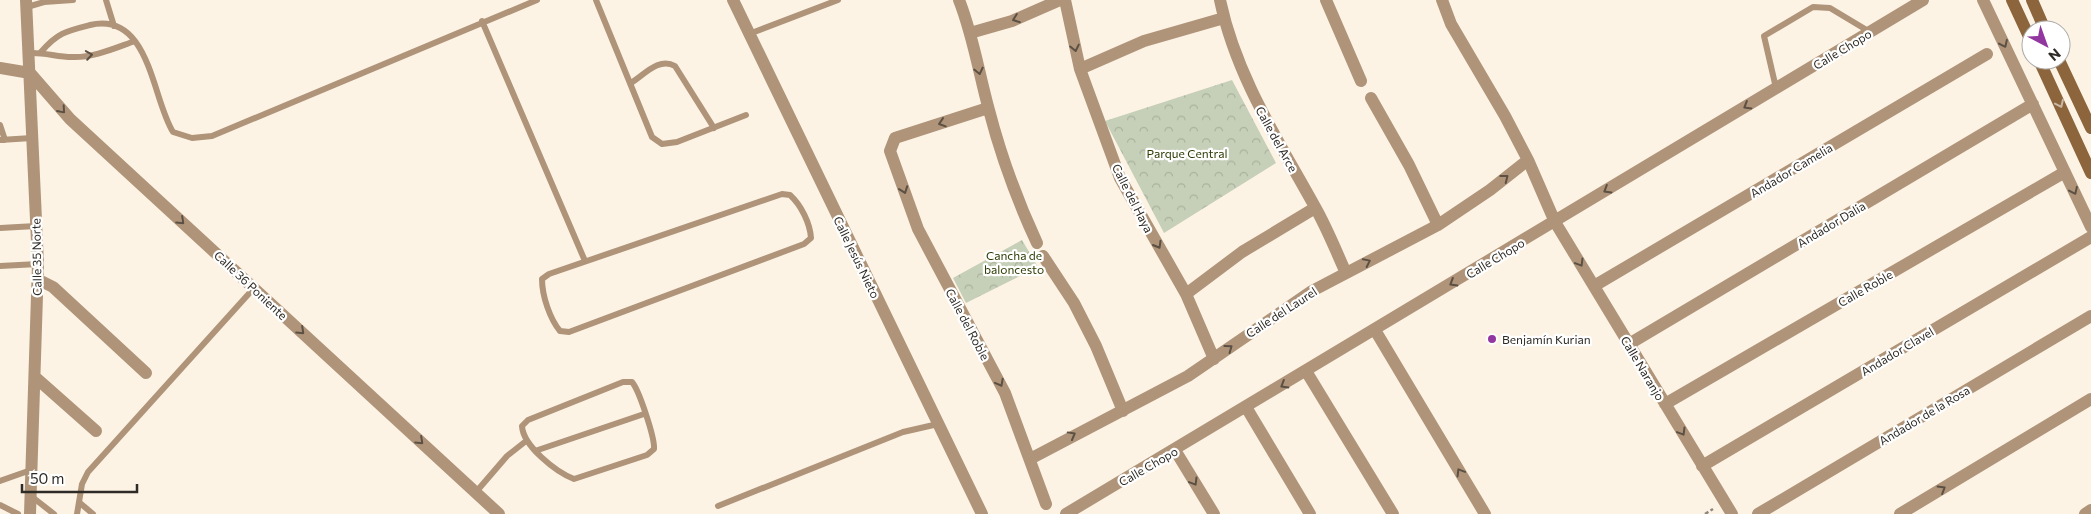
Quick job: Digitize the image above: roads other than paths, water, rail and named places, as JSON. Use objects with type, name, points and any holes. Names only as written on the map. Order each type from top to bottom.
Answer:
[{"type":"main road","points":[[2012,0],[2021,20]]},
{"type":"main road","points":[[2032,0],[2041,20]]},
{"type":"main road","points":[[2045,70],[2091,173]]},
{"type":"main road","points":[[2064,70],[2091,128]]},
{"type":"street","name":"Calle Jesús Nieto","points":[[733,0],[982,514]]},
{"type":"street","points":[[960,0],[988,108],[1013,190],[1037,243]]},
{"type":"street","points":[[970,33],[1012,20],[1060,0]]},
{"type":"street","name":"Calle del Haya","points":[[1065,0],[1080,68],[1120,178],[1186,294],[1214,359]]},
{"type":"street","name":"Calle del Arce","points":[[1220,0],[1224,18],[1247,84],[1316,208],[1346,273]]},
{"type":"street","points":[[1326,0],[1361,81]]},
{"type":"street","name":"Calle Naranjo","points":[[1442,0],[1451,24],[1505,116],[1528,160],[1555,222],[1732,514]]},
{"type":"street","name":"Calle Chopo","points":[[1066,514],[1923,0]]},
{"type":"street","points":[[1983,0],[2091,227]]},
{"type":"street","name":"Calle 35 Norte","points":[[27,3],[35,53],[30,73],[38,264],[30,514]]},
{"type":"street","points":[[1080,68],[1144,41],[1224,18]]},
{"type":"street","name":"Andador Camelia","points":[[1594,286],[1987,54]]},
{"type":"street","points":[[0,68],[30,73]]},
{"type":"street","name":"Calle 36 Poniente","points":[[30,73],[70,119],[499,514]]},
{"type":"street","points":[[1371,98],[1409,165],[1438,226]]},
{"type":"street","name":"Andador Dalia","points":[[1629,344],[2033,104]]},
{"type":"street","name":"Calle del Roble","points":[[988,108],[896,138],[891,144],[890,152],[918,229],[1005,393],[1046,504]]},
{"type":"street","name":"Calle del Laurel","points":[[1030,459],[1188,376],[1275,314],[1346,273],[1414,240],[1438,226],[1490,190],[1528,160]]},
{"type":"street","name":"Calle Roble","points":[[1665,404],[2065,172]]},
{"type":"street","points":[[1186,294],[1242,252],[1316,208]]},
{"type":"street","name":"Andador Clavel","points":[[1702,466],[2091,237]]},
{"type":"street","points":[[1043,256],[1074,303],[1096,346],[1123,411]]},
{"type":"street","points":[[37,279],[53,287],[146,373]]},
{"type":"street","name":"Andador de la Rosa","points":[[1758,514],[2091,316]]},
{"type":"street","points":[[1375,330],[1484,514]]},
{"type":"street","points":[[1306,371],[1393,514]]},
{"type":"street","points":[[35,377],[96,430]]},
{"type":"street","points":[[1900,514],[2091,399]]},
{"type":"street","points":[[1246,407],[1310,514]]},
{"type":"street","points":[[1175,450],[1214,514]]},
{"type":"street","points":[[2085,514],[2091,510]]},
{"type":"lane","points":[[27,3],[73,0]]},
{"type":"lane","points":[[106,0],[114,26]]},
{"type":"lane","points":[[35,53],[64,31],[95,24],[114,26],[135,41],[148,62],[165,119],[173,132],[192,138],[212,136],[537,0]]},
{"type":"lane","points":[[596,0],[632,84],[652,138],[662,144],[677,142],[746,115]]},
{"type":"lane","points":[[749,34],[838,0]]},
{"type":"lane","points":[[1776,88],[1764,36],[1804,12],[1813,7],[1830,8],[1870,32]]},
{"type":"lane","points":[[482,22],[585,261]]},
{"type":"lane","points":[[35,53],[72,57],[99,53],[135,41]]},
{"type":"lane","points":[[632,84],[660,63],[668,62],[675,66],[714,128]]},
{"type":"lane","points":[[0,125],[2,140],[32,138]]},
{"type":"lane","points":[[782,194],[790,195],[796,200],[810,228],[811,238],[804,244],[578,328],[560,332],[551,316],[542,288],[542,280],[549,274],[585,261],[782,194]]},
{"type":"lane","points":[[0,228],[36,226]]},
{"type":"lane","points":[[0,266],[38,264]]},
{"type":"lane","points":[[77,514],[82,484],[88,472],[254,288]]},
{"type":"lane","points":[[622,382],[632,382],[638,389],[644,414],[654,440],[654,449],[648,455],[579,479],[569,477],[535,451],[526,441],[522,435],[522,426],[528,420],[622,382]]},
{"type":"lane","points":[[535,451],[644,414]]},
{"type":"lane","points":[[718,506],[903,432],[938,424]]},
{"type":"lane","points":[[476,492],[507,456],[526,441]]},
{"type":"lane","points":[[0,481],[32,470]]},
{"type":"lane","points":[[31,496],[54,514]]},
{"type":"lane","points":[[80,503],[93,514]]},
{"type":"lane","points":[[0,505],[18,514]]},
{"type":"place","name":"Benjamín Kurian","points":[[1492,339]]},
{"type":"park label","name":"Parque Central","points":[[1187,153]]},
{"type":"park label","name":"Cancha de baloncesto","points":[[1014,262]]}]
